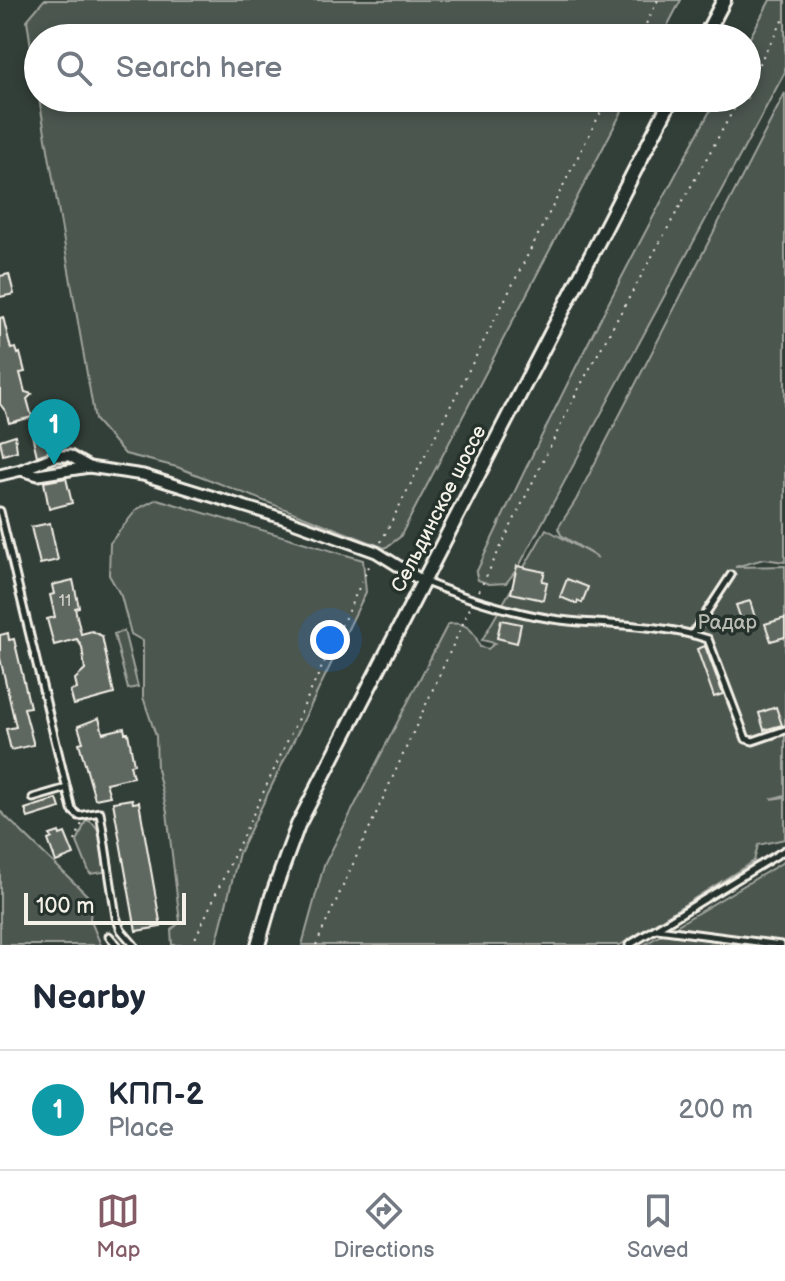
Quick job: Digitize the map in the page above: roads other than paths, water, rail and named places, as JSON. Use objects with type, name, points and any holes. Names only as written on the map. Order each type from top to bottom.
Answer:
[{"type":"main road","points":[[711,24],[724,0]]},
{"type":"main road","name":"Сельдинское шоссе","points":[[258,945],[298,825],[665,112]]},
{"type":"street","points":[[0,475],[42,460],[70,456],[89,467]]},
{"type":"street","points":[[21,470],[38,475],[89,467],[143,475],[282,518],[376,552],[424,582]]},
{"type":"lane","points":[[0,511],[73,813],[79,816],[100,812],[116,917],[121,930],[134,945]]},
{"type":"lane","points":[[693,633],[731,575]]},
{"type":"lane","points":[[424,582],[474,600],[577,622],[693,633],[708,639],[746,739],[753,741],[785,730]]},
{"type":"lane","points":[[33,798],[67,788]]},
{"type":"lane","points":[[629,945],[785,850]]},
{"type":"lane","points":[[656,929],[781,945]]},
{"type":"lane","points":[[109,936],[117,945]]},
{"type":"place","name":"КПП-2","points":[[54,465]]},
{"type":"park label","name":"Радар","points":[[727,623]]}]
